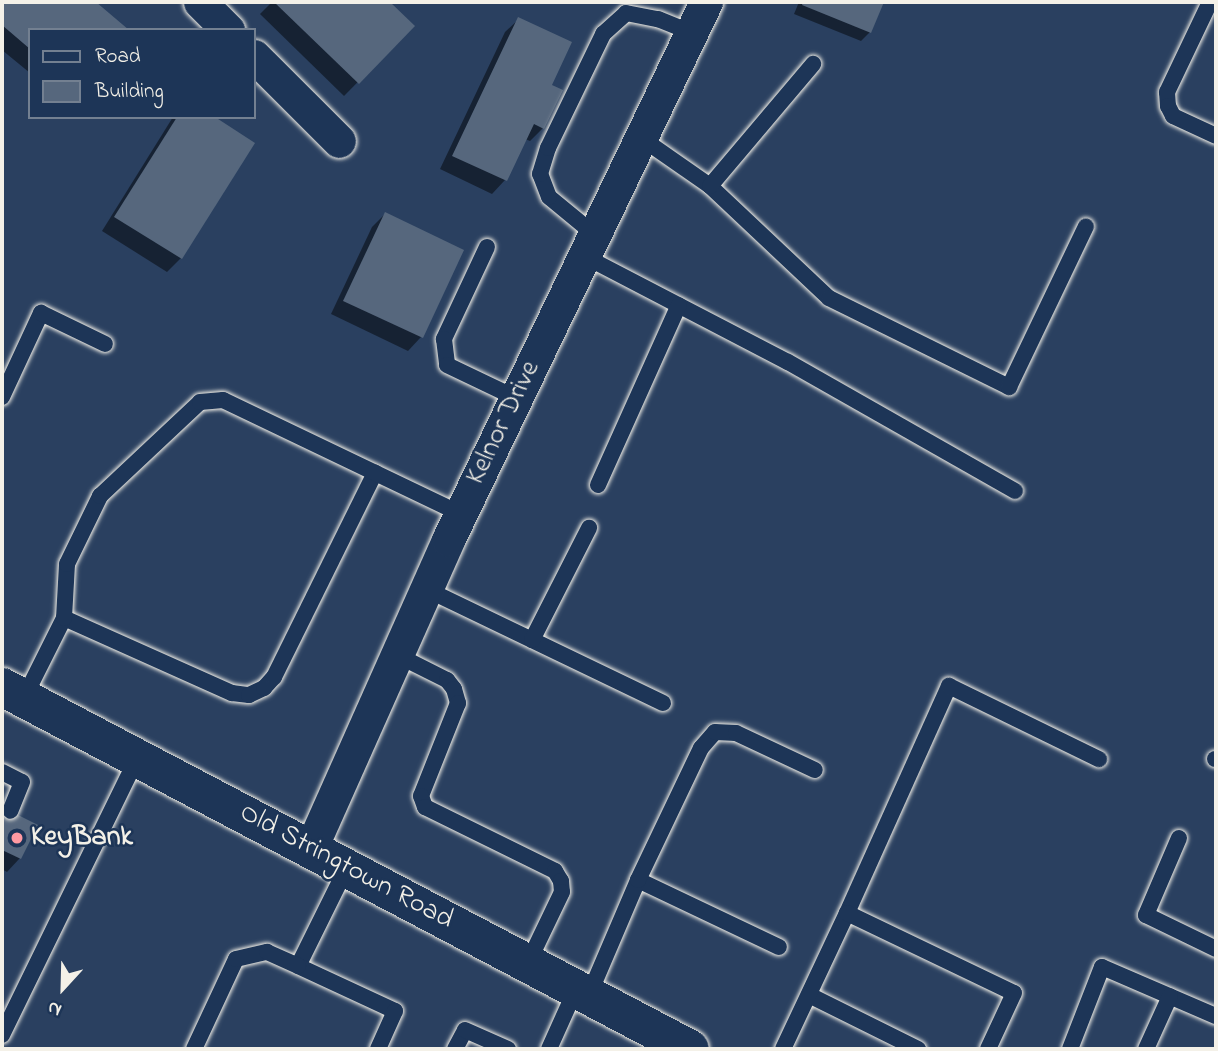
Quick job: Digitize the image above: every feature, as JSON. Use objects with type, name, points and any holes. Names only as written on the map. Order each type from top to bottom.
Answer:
[{"type":"street","points":[[200,2],[226,28]]},
{"type":"street","name":"Kelnor Drive","points":[[311,848],[461,514],[706,2]]},
{"type":"street","points":[[256,58],[339,141]]},
{"type":"street","name":"Old Stringtown Road","points":[[13,693],[690,1049]]},
{"type":"lane","points":[[1210,2],[1167,92],[1168,106],[1173,116],[1216,136]]},
{"type":"lane","points":[[691,33],[657,19],[626,13],[603,34],[548,148],[540,174],[549,197],[589,245],[679,305],[788,362],[1015,491]]},
{"type":"lane","points":[[710,186],[813,64]]},
{"type":"lane","points":[[641,138],[710,186],[829,298],[1009,387],[1086,226]]},
{"type":"lane","points":[[486,247],[444,339],[447,366],[516,398]]},
{"type":"lane","points":[[598,485],[679,305]]},
{"type":"lane","points":[[2,397],[41,313],[105,344]]},
{"type":"lane","points":[[13,693],[64,618],[67,564],[100,496],[200,402],[223,400],[461,514]]},
{"type":"lane","points":[[64,618],[232,693],[249,695],[264,688],[274,677],[375,473]]},
{"type":"lane","points":[[531,640],[589,528]]},
{"type":"lane","points":[[426,589],[663,704]]},
{"type":"lane","points":[[397,655],[447,680],[454,689],[458,702],[421,796],[425,807],[555,871],[561,881],[562,892],[527,963]]},
{"type":"lane","points":[[783,1049],[848,913],[949,686],[1099,759]]},
{"type":"lane","points":[[549,1049],[583,992],[701,748],[715,733],[736,733],[815,770]]},
{"type":"lane","points":[[2,1035],[137,758]]},
{"type":"lane","points":[[2,772],[22,782],[10,811]]},
{"type":"lane","points":[[1179,838],[1146,915],[1216,949]]},
{"type":"lane","points":[[299,966],[347,867]]},
{"type":"lane","points":[[638,880],[779,947]]},
{"type":"lane","points":[[848,913],[1014,993],[988,1049]]},
{"type":"lane","points":[[194,1049],[236,960],[267,952],[395,1011],[378,1049]]},
{"type":"lane","points":[[1070,1049],[1102,967],[1216,1016]]},
{"type":"lane","points":[[809,995],[918,1049]]},
{"type":"lane","points":[[1146,1049],[1170,996]]},
{"type":"lane","points":[[455,1049],[465,1030],[508,1049]]},
{"type":"building","points":[[2,2],[96,2],[127,28],[28,28],[28,47],[2,25]]},
{"type":"building","points":[[274,2],[390,2],[415,26],[359,84]]},
{"type":"building","points":[[803,2],[884,2],[871,33],[802,5]]},
{"type":"building","points":[[518,17],[572,42],[552,85],[563,90],[544,129],[534,124],[507,181],[452,156]]},
{"type":"building","points":[[176,119],[218,119],[255,143],[182,259],[114,217]]},
{"type":"building","points":[[385,212],[464,250],[423,338],[343,301]]},
{"type":"building","name":"KeyBank","points":[[2,807],[38,825],[21,859],[2,850]]},
{"type":"place","name":"KeyBank","points":[[17,838]]}]
